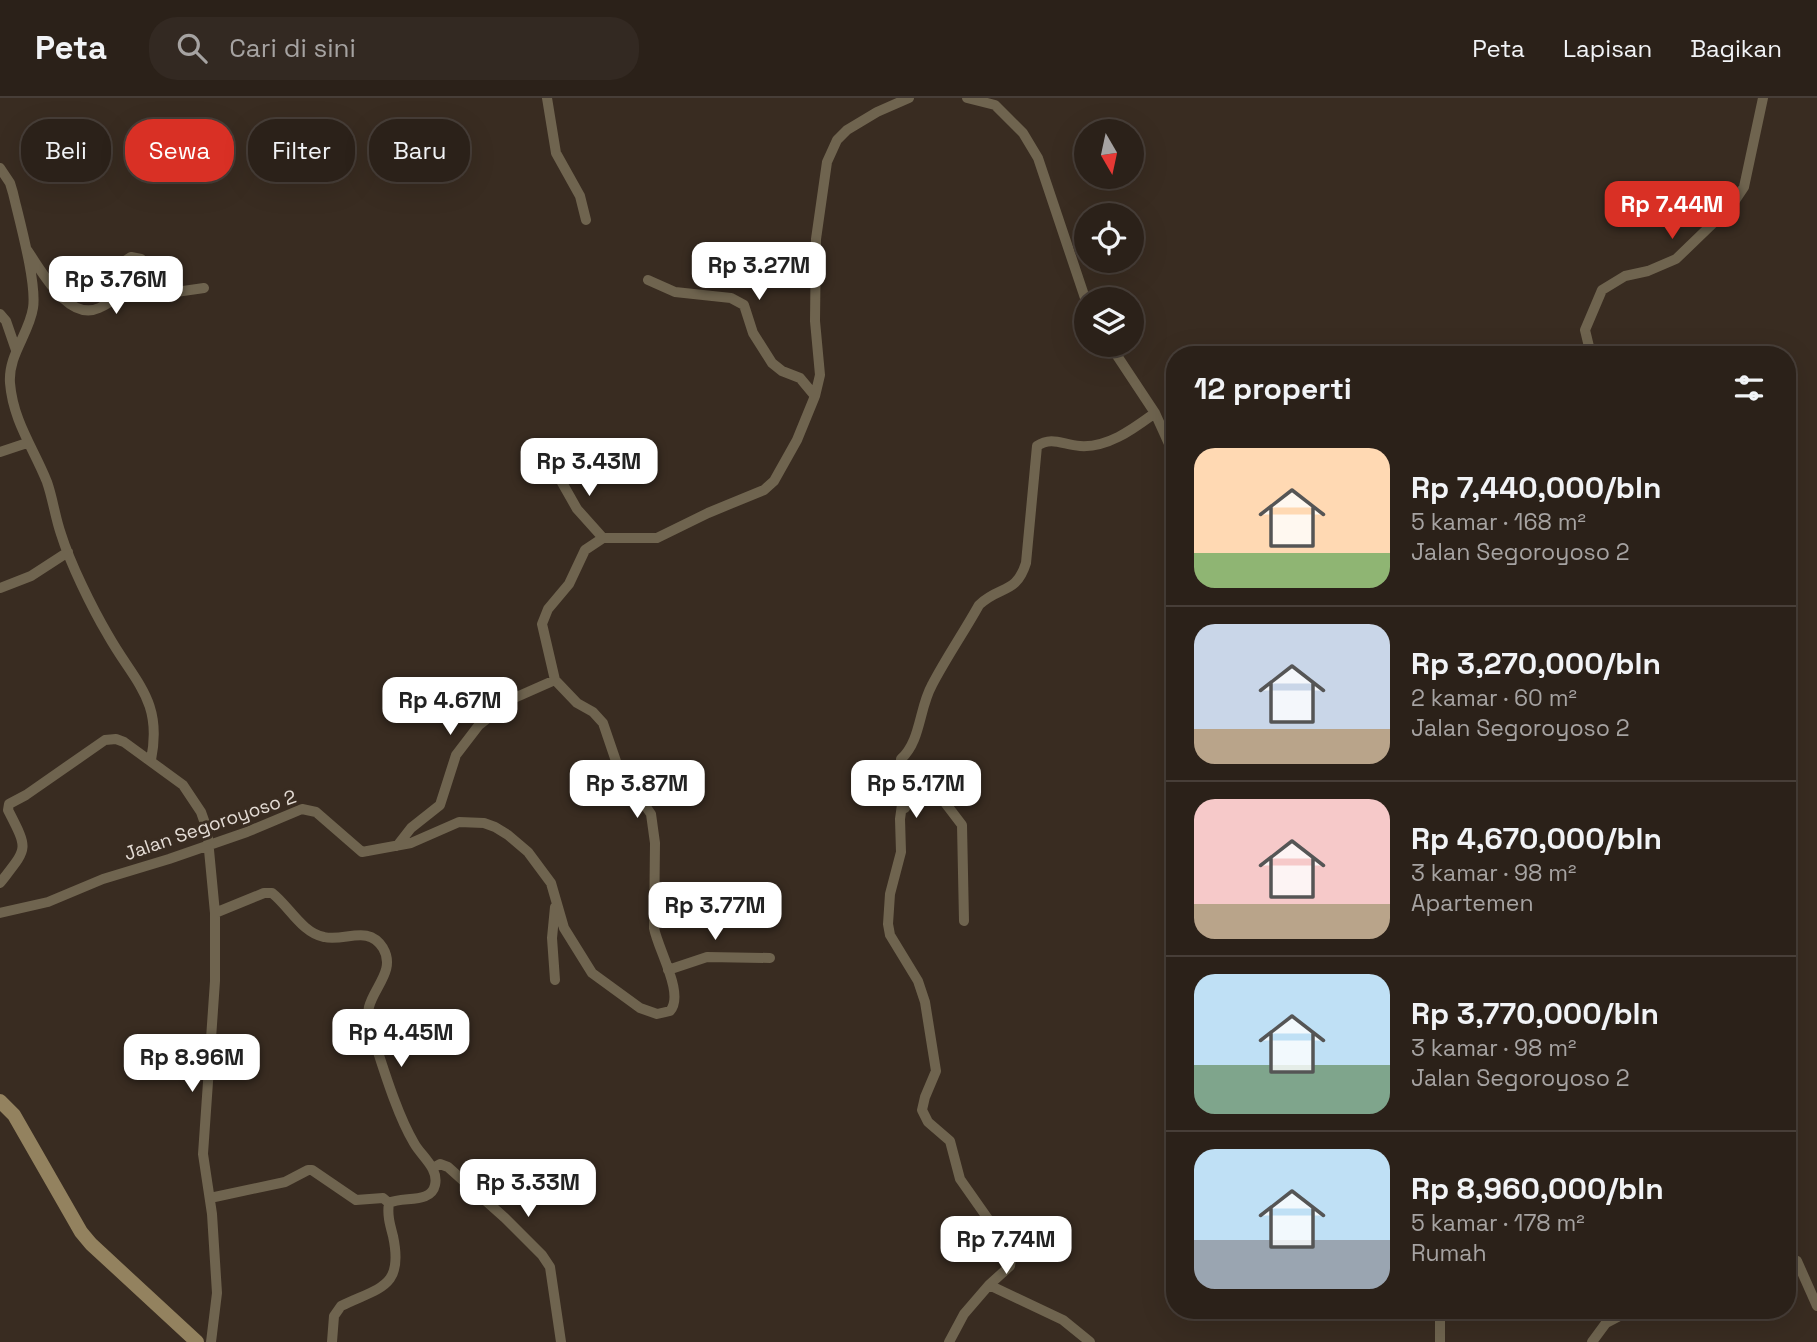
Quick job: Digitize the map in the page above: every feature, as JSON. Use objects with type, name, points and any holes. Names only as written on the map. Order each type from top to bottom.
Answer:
[{"type":"main road","points":[[0,1101],[18,1121],[91,1244],[197,1342]]},
{"type":"street","points":[[547,98],[556,153],[580,197],[586,220]]},
{"type":"street","points":[[397,846],[411,828],[440,805],[456,755],[479,725],[512,699],[555,680],[542,624],[548,609],[569,584],[585,550],[603,538],[657,538],[764,490],[774,481],[797,440],[815,396],[820,375],[815,321],[816,239],[827,162],[837,140],[848,130],[877,112],[909,98]]},
{"type":"street","points":[[967,98],[992,102],[1023,133],[1038,158],[1081,287]]},
{"type":"street","points":[[1589,346],[1585,330],[1602,290],[1625,276],[1648,271],[1676,259],[1732,205],[1744,187],[1763,98]]},
{"type":"street","points":[[0,167],[13,193],[33,294],[33,309],[11,369],[10,385],[16,414],[48,484],[68,552],[106,633],[142,686],[148,700],[155,737],[151,760]]},
{"type":"street","points":[[25,247],[65,301],[82,310],[97,309],[113,299],[116,293],[117,266],[131,257],[141,259],[176,292],[204,288]]},
{"type":"street","points":[[648,280],[675,292],[738,300],[744,305],[753,333],[772,363],[782,372],[800,378],[815,396]]},
{"type":"street","points":[[0,314],[6,321],[16,350]]},
{"type":"street","points":[[1118,357],[1155,414],[1166,438]]},
{"type":"street","points":[[949,1342],[960,1320],[989,1285],[1010,1266],[1013,1259],[960,1179],[950,1141],[928,1122],[922,1110],[936,1071],[925,1002],[918,981],[890,935],[888,924],[890,894],[901,852],[900,819],[904,790],[901,759],[911,748],[923,703],[932,685],[979,605],[988,597],[1012,587],[1023,572],[1037,446],[1053,440],[1080,446],[1114,439],[1155,414]]},
{"type":"street","points":[[0,452],[27,443]]},
{"type":"street","points":[[556,471],[578,509],[603,538]]},
{"type":"street","points":[[0,587],[32,576],[68,552]]},
{"type":"street","name":"Jalan Segoroyoso 2","points":[[0,913],[48,902],[103,879],[208,846],[302,809],[316,812],[362,852],[411,843],[458,822],[484,823],[508,835],[528,852],[551,883],[564,928],[592,973],[631,1003],[650,1013],[665,1014],[674,1008],[675,998],[654,928],[655,843],[651,814],[618,767],[604,723],[578,703],[555,680]]},
{"type":"street","points":[[0,883],[23,851],[23,840],[8,810],[11,803],[105,740],[119,740],[183,785],[206,823],[215,913],[215,981],[203,1154],[217,1293],[211,1342]]},
{"type":"street","points":[[900,819],[915,787],[921,782],[934,782],[962,825],[964,921]]},
{"type":"street","points":[[215,913],[268,892],[275,895],[300,921],[320,936],[329,938],[359,934],[381,945],[388,965],[371,1000],[368,1022],[410,1134],[433,1168],[435,1185],[425,1197],[389,1203]]},
{"type":"street","points":[[555,980],[552,939],[557,900]]},
{"type":"street","points":[[668,970],[707,957],[770,958]]},
{"type":"street","points":[[433,1168],[440,1164],[449,1167],[542,1255],[551,1273],[561,1342]]},
{"type":"street","points":[[209,1198],[285,1182],[312,1170],[356,1200],[362,1202],[383,1198],[389,1203]]},
{"type":"street","points":[[332,1342],[336,1311],[381,1287],[396,1269],[396,1253],[388,1215],[389,1203]]},
{"type":"street","points":[[1796,1261],[1817,1306]]},
{"type":"street","points":[[989,1285],[1063,1320],[1090,1342]]},
{"type":"street","points":[[1440,1319],[1440,1342]]},
{"type":"street","points":[[1592,1342],[1606,1322],[1612,1319]]}]
